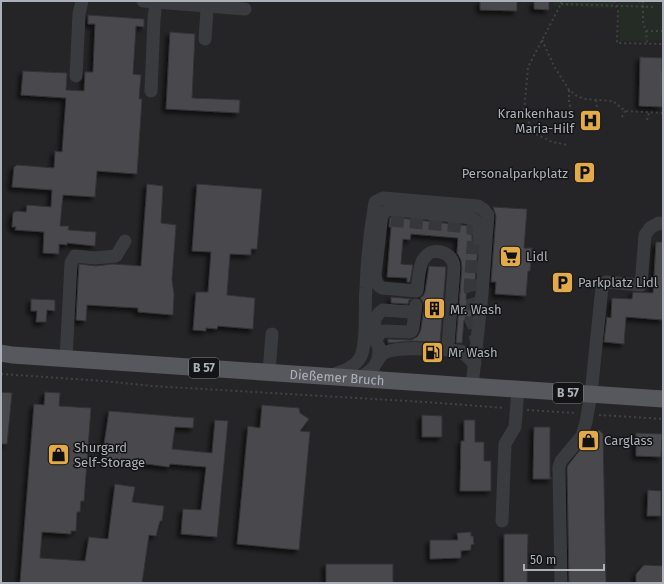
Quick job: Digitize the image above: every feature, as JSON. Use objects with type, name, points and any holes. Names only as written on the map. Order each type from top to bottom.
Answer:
[{"type":"main road","name":"Dießemer Bruch","points":[[5,355],[663,399]]},
{"type":"lane","points":[[76,76],[82,1]]},
{"type":"lane","points":[[151,91],[154,19],[158,2],[245,9]]},
{"type":"lane","points":[[205,39],[207,10],[210,6]]},
{"type":"lane","points":[[330,376],[348,370],[360,359],[363,352],[370,233],[375,202],[383,198],[478,206],[488,215],[483,288],[472,386]]},
{"type":"lane","points":[[415,312],[378,286],[376,283],[375,275],[382,214],[388,209],[472,218],[479,224],[476,310],[474,326]]},
{"type":"lane","points":[[376,283],[379,276],[385,225],[388,220],[392,220]]},
{"type":"lane","points":[[561,583],[559,467],[561,462],[582,436],[588,414],[602,287],[606,282],[641,285],[646,235],[650,228],[659,223],[663,224]]},
{"type":"lane","points":[[66,359],[71,263],[75,256],[95,258],[116,256],[126,241]]},
{"type":"lane","points":[[405,349],[408,347],[412,339],[420,264],[428,254],[439,251],[444,252],[453,260],[454,268],[448,346],[452,350]]},
{"type":"lane","points":[[376,328],[382,324],[408,326],[415,312],[413,306],[384,305],[380,309],[376,328],[379,347],[378,359]]},
{"type":"lane","points":[[269,372],[272,334]]},
{"type":"lane","points":[[358,378],[373,368],[378,359],[386,352],[398,349],[420,348],[461,351],[475,364]]},
{"type":"lane","points":[[405,349],[420,352],[465,355]]},
{"type":"lane","points":[[502,521],[505,444],[515,427],[518,389]]},
{"type":"path","points":[[614,1],[618,10],[617,43],[663,44]]},
{"type":"path","points":[[639,1],[643,6]]},
{"type":"path","points":[[643,1],[643,23],[646,32],[647,44]]},
{"type":"path","points":[[569,144],[552,142],[534,133],[524,112],[528,67],[561,3],[655,7]]},
{"type":"path","points":[[646,32],[663,32]]},
{"type":"path","points":[[542,40],[554,66],[569,90],[577,96],[585,99],[613,101],[625,110],[663,113]]},
{"type":"path","points":[[569,90],[569,103],[572,112]]},
{"type":"path","points":[[596,100],[598,114]]},
{"type":"path","points":[[622,117],[625,110]]},
{"type":"path","points":[[647,120],[649,113]]},
{"type":"path","points":[[1,374],[152,386],[425,402],[663,419]]},
{"type":"shaded area","points":[[1,1],[663,1],[663,583],[1,583]]},
{"type":"shaded area","points":[[553,1],[614,1],[613,9],[553,6]]},
{"type":"shaded area","points":[[616,1],[663,1],[663,40],[620,41],[619,8]]},
{"type":"building","points":[[480,1],[517,1],[517,11],[480,10]]},
{"type":"building","points":[[534,1],[549,1],[549,10],[534,9]]},
{"type":"building","points":[[88,15],[144,19],[144,27],[136,26],[133,74],[141,75],[139,99],[142,99],[137,174],[97,171],[95,197],[63,195],[60,226],[69,226],[68,230],[96,232],[95,246],[67,243],[67,245],[59,244],[59,254],[43,253],[44,232],[15,230],[16,227],[12,227],[13,213],[16,211],[26,212],[27,205],[51,207],[52,190],[12,187],[14,167],[17,165],[54,168],[55,151],[62,152],[66,98],[21,95],[23,71],[67,73],[66,90],[84,91],[85,72],[93,72],[95,24],[88,24]]},
{"type":"building","points":[[170,32],[195,34],[192,98],[240,100],[239,113],[166,109]]},
{"type":"building","points":[[640,57],[662,58],[662,107],[639,106]]},
{"type":"building","points":[[147,184],[163,186],[161,223],[176,225],[172,280],[174,294],[173,315],[138,312],[138,308],[87,305],[86,321],[76,320],[79,264],[96,266],[113,264],[141,266]]},
{"type":"building","points":[[197,184],[262,189],[257,249],[251,249],[251,255],[230,254],[227,295],[255,298],[253,329],[218,326],[217,329],[206,328],[206,331],[193,330],[196,292],[208,292],[211,252],[192,251]]},
{"type":"building","points":[[493,207],[527,209],[524,248],[532,248],[526,296],[495,294],[496,282],[491,282],[496,216]]},
{"type":"building","points":[[391,217],[469,226],[472,228],[472,242],[478,247],[475,280],[467,279],[466,300],[473,300],[471,321],[464,320],[462,343],[456,343],[462,268],[461,260],[457,253],[458,238],[411,234],[410,240],[403,239],[401,264],[413,265],[410,282],[407,282],[407,278],[387,277],[391,227],[389,227]]},
{"type":"building","points":[[656,242],[663,242],[663,320],[626,317],[624,344],[604,342],[607,317],[611,318],[612,298],[632,299],[633,292],[653,293]]},
{"type":"building","points":[[429,266],[446,267],[440,342],[410,341],[388,343],[388,339],[411,340],[419,334],[424,306],[420,298],[425,292]]},
{"type":"building","points":[[391,297],[412,299],[409,300],[408,304],[391,303]]},
{"type":"building","points":[[31,299],[55,300],[55,311],[47,310],[46,322],[36,322],[37,311],[31,311]]},
{"type":"building","points":[[1,392],[12,393],[7,444],[1,444]]},
{"type":"building","points":[[45,392],[60,393],[59,406],[91,408],[84,501],[81,501],[80,512],[77,512],[76,531],[71,531],[71,534],[42,532],[40,558],[85,561],[89,537],[108,539],[115,484],[135,487],[132,502],[164,506],[162,521],[160,521],[156,536],[149,535],[142,583],[20,583],[34,404],[44,405]]},
{"type":"building","points":[[262,405],[299,408],[300,413],[309,419],[300,431],[310,432],[299,550],[237,544],[248,426],[260,428]]},
{"type":"building","points":[[109,411],[194,418],[193,428],[175,427],[172,449],[212,453],[215,420],[228,421],[217,537],[181,534],[183,509],[201,510],[206,467],[170,464],[169,467],[102,458]]},
{"type":"building","points":[[422,415],[442,416],[442,437],[422,437]]},
{"type":"building","points":[[464,420],[475,420],[475,442],[484,442],[484,461],[491,461],[491,491],[460,491],[461,441],[464,441]]},
{"type":"building","points":[[534,427],[550,427],[550,479],[533,479]]},
{"type":"building","points":[[599,430],[603,434],[606,583],[569,583],[567,468],[589,439]]},
{"type":"building","points":[[636,433],[662,434],[661,457],[636,456]]},
{"type":"building","points":[[648,490],[661,491],[661,516],[647,516]]},
{"type":"building","points":[[471,532],[474,544],[471,545],[471,550],[461,551],[461,558],[430,559],[430,540],[458,540],[457,533]]},
{"type":"building","points":[[504,534],[528,534],[527,583],[504,583]]},
{"type":"building","points":[[326,564],[393,564],[393,583],[326,583]]},
{"type":"building","points":[[644,565],[663,566],[663,583],[636,583],[636,574]]},
{"type":"tunnel","points":[[391,220],[472,228],[474,233],[470,289],[473,300],[471,321],[474,326],[476,340]]},
{"type":"place","name":"Krankenhaus Maria-Hilf","points":[[590,120]]},
{"type":"place","name":"Personalparkplatz","points":[[584,173]]},
{"type":"place","name":"Lidl","points":[[511,256]]},
{"type":"place","name":"Parkplatz Lidl","points":[[562,282]]},
{"type":"place","name":"Mr. Wash","points":[[435,309]]},
{"type":"place","name":"Mr Wash","points":[[432,352]]},
{"type":"place","name":"Carglass","points":[[588,440]]},
{"type":"place","name":"Shurgard Self-Storage","points":[[59,454]]}]
